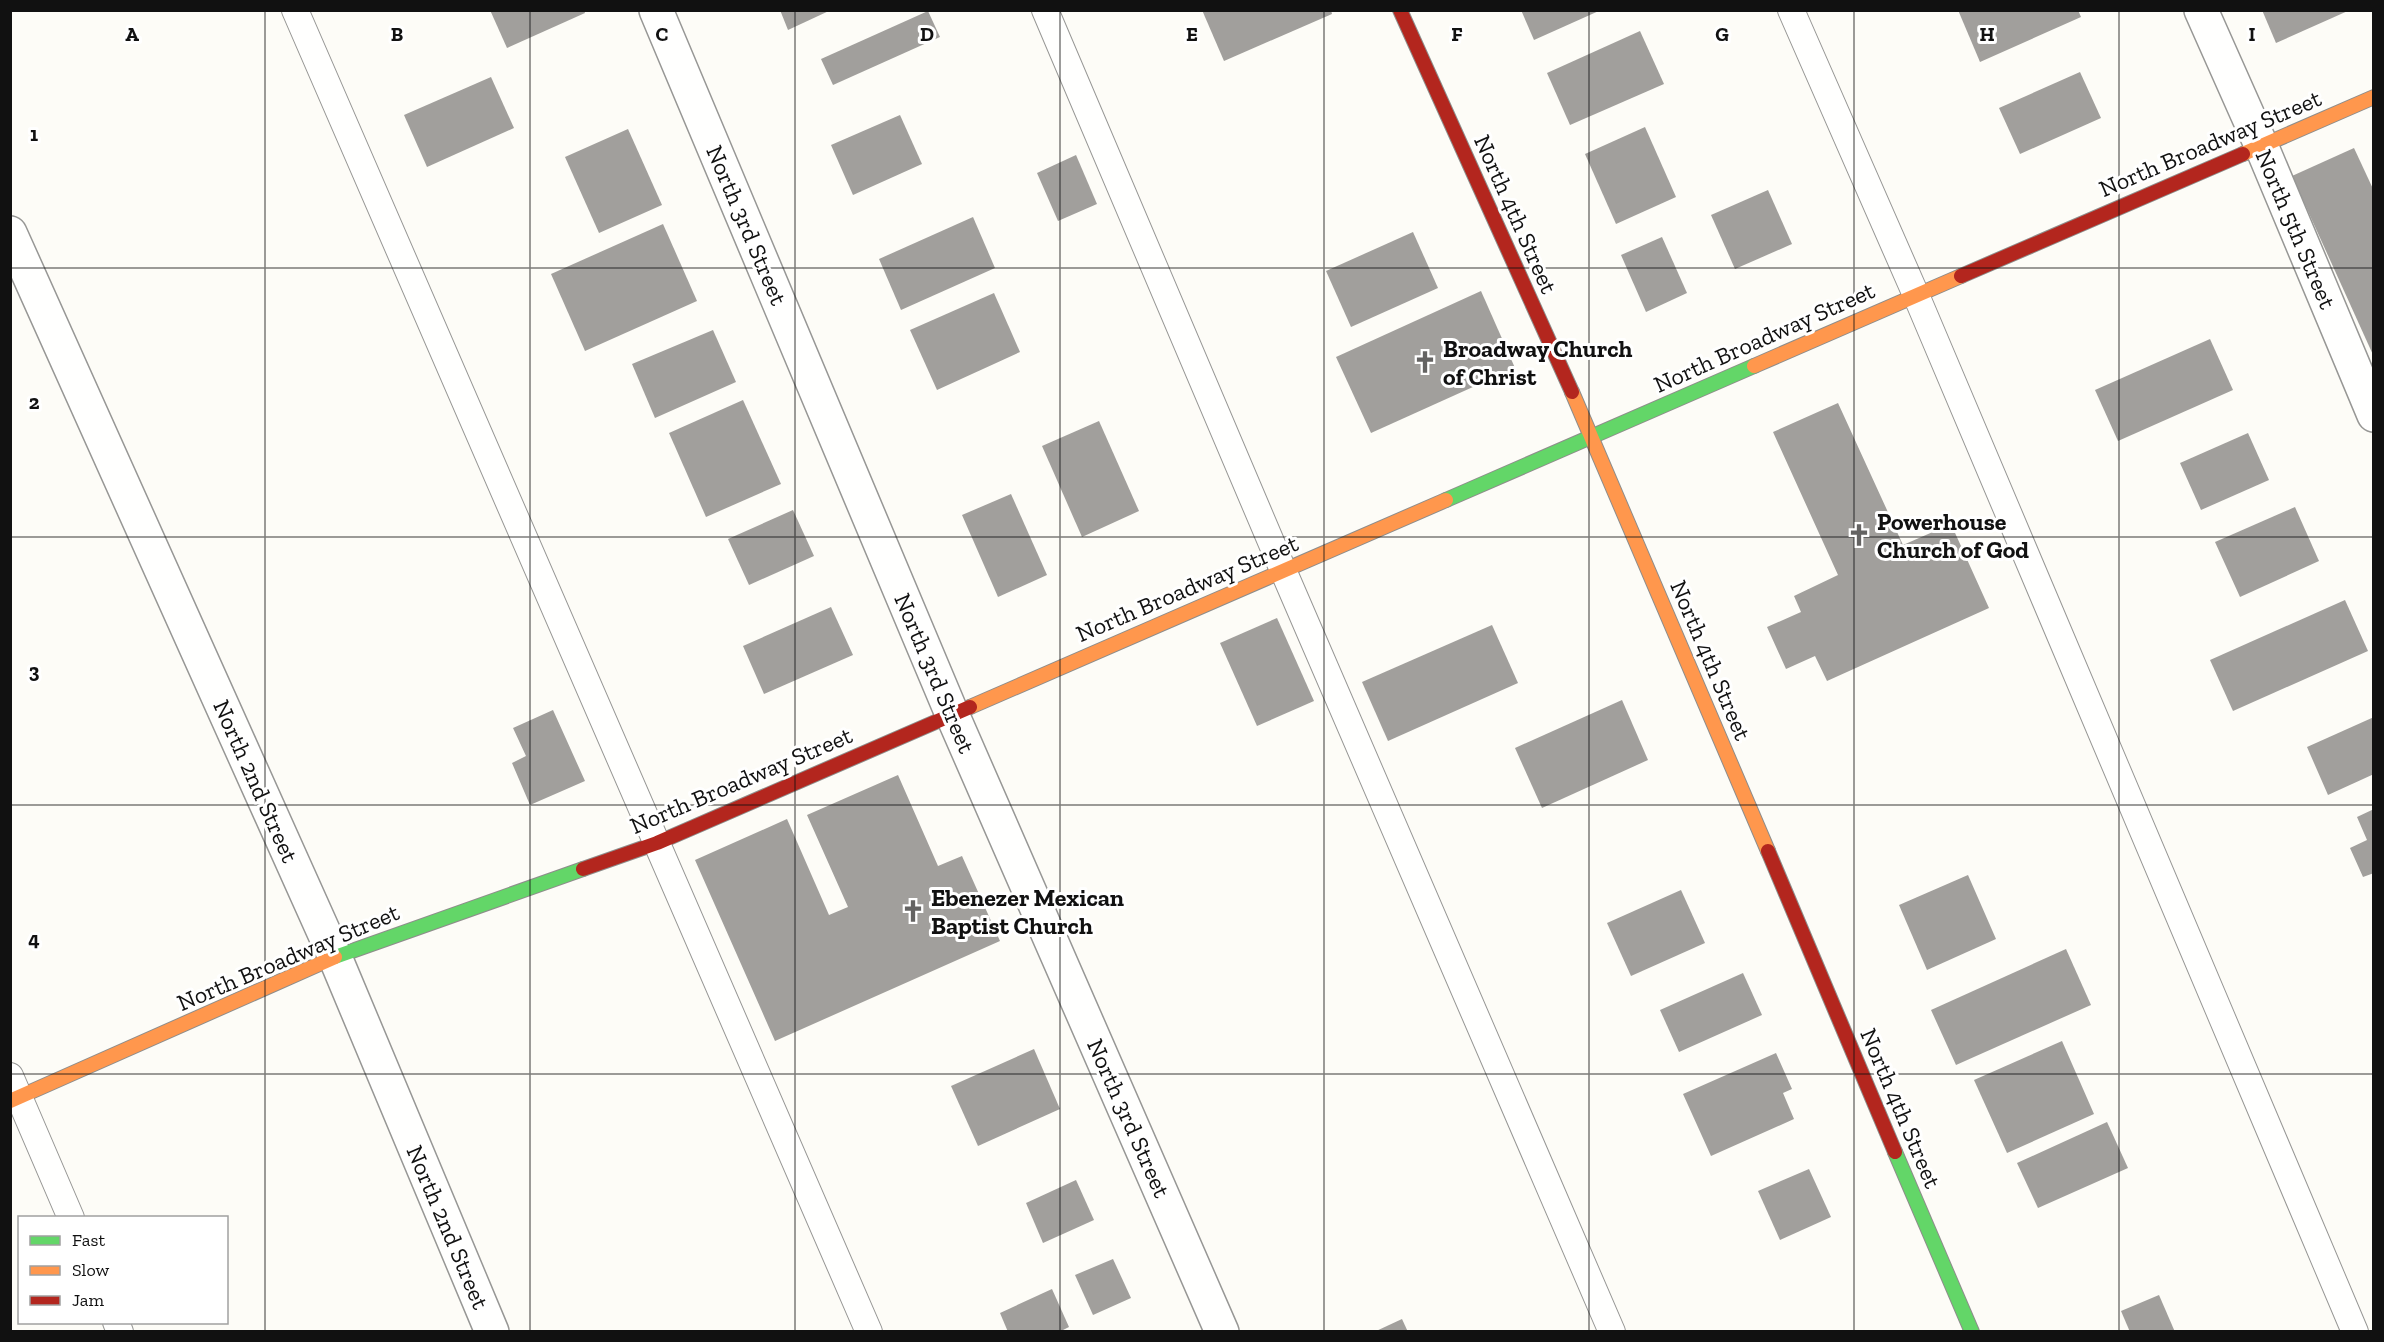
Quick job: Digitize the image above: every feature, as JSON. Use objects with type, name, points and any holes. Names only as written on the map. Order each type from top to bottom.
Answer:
[{"type":"street","name":"North 3rd Street","points":[[656,10],[952,714],[1221,1332]]},
{"type":"street","name":"North 4th Street","points":[[1400,10],[1592,436],[1972,1332]]},
{"type":"street","name":"North 5th Street","points":[[2201,10],[2261,145],[2373,415]]},
{"type":"street","name":"North Broadway Street","points":[[14,1092],[334,957],[657,843],[2373,97]]},
{"type":"street","name":"North 2nd Street","points":[[10,233],[334,957],[492,1332]]},
{"type":"lane","points":[[295,10],[869,1332]]},
{"type":"lane","points":[[1045,10],[1283,570],[1612,1332]]},
{"type":"lane","points":[[1791,10],[1916,295],[2355,1332]]},
{"type":"lane","points":[[14,1092],[70,1216]]},
{"type":"building","points":[[490,10],[584,10],[585,13],[507,48]]},
{"type":"building","points":[[780,10],[831,10],[788,30]]},
{"type":"building","points":[[1202,10],[1331,10],[1332,14],[1224,61]]},
{"type":"building","points":[[1521,10],[1601,10],[1534,40]]},
{"type":"building","points":[[1958,10],[2078,10],[2081,17],[1980,62]]},
{"type":"building","points":[[2262,10],[2350,10],[2276,43]]},
{"type":"building","points":[[928,11],[940,37],[833,85],[821,59]]},
{"type":"building","points":[[1640,31],[1664,84],[1570,125],[1547,73]]},
{"type":"building","points":[[2080,72],[2101,118],[2020,154],[1999,108]]},
{"type":"building","points":[[491,77],[514,128],[427,167],[404,115]]},
{"type":"building","points":[[900,115],[922,164],[853,195],[831,145]]},
{"type":"building","points":[[1645,127],[1676,197],[1616,224],[1585,154]]},
{"type":"building","points":[[628,129],[662,205],[599,233],[565,157]]},
{"type":"building","points":[[2354,148],[2374,191],[2374,357],[2292,176]]},
{"type":"building","points":[[1076,155],[1097,204],[1058,221],[1037,173]]},
{"type":"building","points":[[1768,190],[1792,244],[1735,269],[1711,215]]},
{"type":"building","points":[[973,217],[995,268],[901,310],[879,259]]},
{"type":"building","points":[[663,224],[697,301],[585,351],[551,274]]},
{"type":"building","points":[[1413,232],[1438,288],[1351,327],[1326,271]]},
{"type":"building","points":[[1662,237],[1687,293],[1646,312],[1621,255]]},
{"type":"building","name":"Broadway Church of Christ","points":[[1481,291],[1515,368],[1371,433],[1336,357]]},
{"type":"building","points":[[994,293],[1020,352],[937,390],[910,330]]},
{"type":"building","points":[[713,330],[736,382],[655,418],[632,364]]},
{"type":"building","points":[[2210,339],[2233,390],[2118,441],[2095,390]]},
{"type":"building","points":[[743,400],[781,484],[706,517],[669,433]]},
{"type":"building","name":"Powerhouse Church of God","points":[[1838,403],[1903,545],[1951,524],[1989,608],[1827,681],[1815,656],[1786,669],[1767,627],[1801,612],[1794,596],[1838,575],[1773,432]]},
{"type":"building","points":[[1099,421],[1139,511],[1082,537],[1042,446]]},
{"type":"building","points":[[2248,433],[2269,480],[2201,510],[2180,463]]},
{"type":"building","points":[[1011,494],[1047,575],[998,597],[962,515]]},
{"type":"building","points":[[2295,507],[2319,561],[2240,597],[2215,542]]},
{"type":"building","points":[[793,510],[814,556],[749,585],[728,539]]},
{"type":"building","points":[[2345,600],[2368,651],[2233,711],[2210,660]]},
{"type":"building","points":[[831,607],[853,655],[764,694],[743,646]]},
{"type":"building","points":[[1277,618],[1314,701],[1257,726],[1220,643]]},
{"type":"building","points":[[1492,625],[1518,683],[1388,741],[1362,682]]},
{"type":"building","points":[[1622,700],[1648,760],[1542,808],[1515,748]]},
{"type":"building","points":[[553,710],[585,781],[530,805],[512,763],[526,756],[513,728]]},
{"type":"building","points":[[2374,717],[2374,774],[2328,795],[2307,747]]},
{"type":"building","name":"Ebenezer Mexican Baptist Church","points":[[898,775],[938,866],[962,856],[1000,941],[775,1041],[695,860],[787,819],[829,915],[848,907],[807,815]]},
{"type":"building","points":[[2374,809],[2374,873],[2363,877],[2350,848],[2367,840],[2357,817]]},
{"type":"building","points":[[1968,875],[1996,939],[1927,970],[1899,905]]},
{"type":"building","points":[[1681,890],[1705,943],[1631,976],[1607,923]]},
{"type":"building","points":[[2066,949],[2091,1005],[1956,1065],[1931,1010]]},
{"type":"building","points":[[1743,973],[1762,1015],[1679,1052],[1660,1010]]},
{"type":"building","points":[[2062,1041],[2094,1114],[2007,1153],[1974,1080]]},
{"type":"building","points":[[1034,1049],[1060,1109],[978,1146],[951,1086]]},
{"type":"building","points":[[1776,1053],[1792,1089],[1783,1093],[1794,1119],[1711,1156],[1683,1094]]},
{"type":"building","points":[[2107,1122],[2128,1168],[2038,1208],[2017,1163]]},
{"type":"building","points":[[1809,1169],[1831,1217],[1780,1240],[1758,1191]]},
{"type":"building","points":[[1076,1180],[1094,1220],[1043,1243],[1026,1203]]},
{"type":"building","points":[[1113,1259],[1131,1298],[1093,1315],[1075,1275]]},
{"type":"building","points":[[1052,1289],[1069,1327],[1059,1332],[1008,1332],[1000,1313]]},
{"type":"building","points":[[2159,1295],[2175,1332],[2130,1332],[2121,1311]]},
{"type":"building","points":[[1402,1319],[1408,1332],[1374,1332]]},
{"type":"traffic: fast","points":[[1446,500],[1754,366]]},
{"type":"traffic: fast","points":[[335,957],[583,869]]},
{"type":"traffic: fast","points":[[1895,1152],[1972,1332]]},
{"type":"traffic: slow","points":[[2243,154],[2374,97]]},
{"type":"traffic: slow","points":[[1754,366],[1961,276]]},
{"type":"traffic: slow","points":[[1572,392],[1768,851]]},
{"type":"traffic: slow","points":[[970,707],[1446,500]]},
{"type":"traffic: slow","points":[[10,1101],[335,957]]},
{"type":"traffic: jam","points":[[1400,10],[1572,392]]},
{"type":"traffic: jam","points":[[1961,276],[2243,154]]},
{"type":"traffic: jam","points":[[583,869],[657,843],[970,707]]},
{"type":"traffic: jam","points":[[1768,851],[1895,1152]]},
{"type":"place","name":"Broadway Church of Christ","points":[[1425,362]]},
{"type":"place","name":"Powerhouse Church of God","points":[[1859,535]]},
{"type":"place","name":"Ebenezer Mexican Baptist Church","points":[[913,911]]}]
